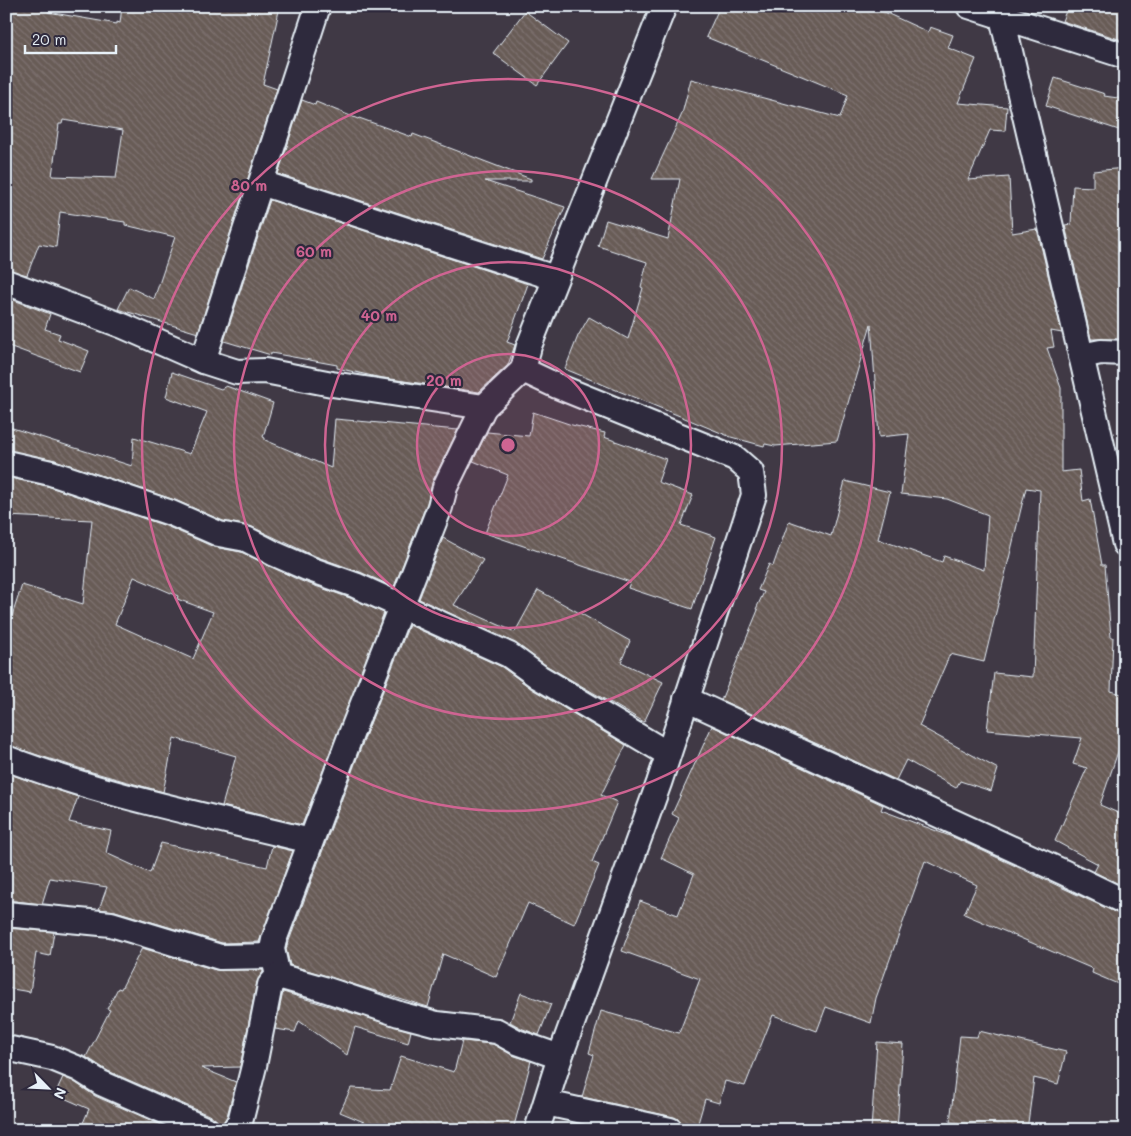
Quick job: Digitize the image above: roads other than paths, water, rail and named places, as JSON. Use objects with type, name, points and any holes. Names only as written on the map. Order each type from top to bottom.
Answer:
[{"type":"street","points":[[203,361],[318,6]]},
{"type":"street","points":[[234,1130],[240,1122],[252,1076],[270,985],[276,966],[272,949],[274,940],[310,841],[440,507],[445,487],[484,407],[523,370],[528,346],[664,6]]},
{"type":"street","points":[[969,6],[1004,12],[1125,56]]},
{"type":"street","points":[[1004,12],[1125,544]]},
{"type":"street","points":[[261,183],[555,278]]},
{"type":"street","points":[[6,282],[123,326],[203,361],[237,372],[265,371],[332,384],[484,407]]},
{"type":"street","points":[[1081,356],[1101,352],[1125,353]]},
{"type":"street","points":[[523,370],[557,386],[735,458],[751,472],[754,494],[668,754],[560,1057],[537,1130]]},
{"type":"street","points":[[6,463],[51,473],[171,513],[219,534],[246,539],[307,568],[355,585],[401,605],[509,655],[539,676],[668,754]]},
{"type":"street","points":[[686,699],[1125,902]]},
{"type":"street","points":[[6,758],[97,789],[310,841]]},
{"type":"street","points":[[6,914],[111,924],[220,957],[276,966],[324,989],[399,1014],[436,1024],[497,1031],[517,1042],[560,1057]]},
{"type":"street","points":[[6,1048],[52,1058],[79,1069],[101,1083],[207,1130]]},
{"type":"street","points":[[546,1103],[670,1130]]}]
